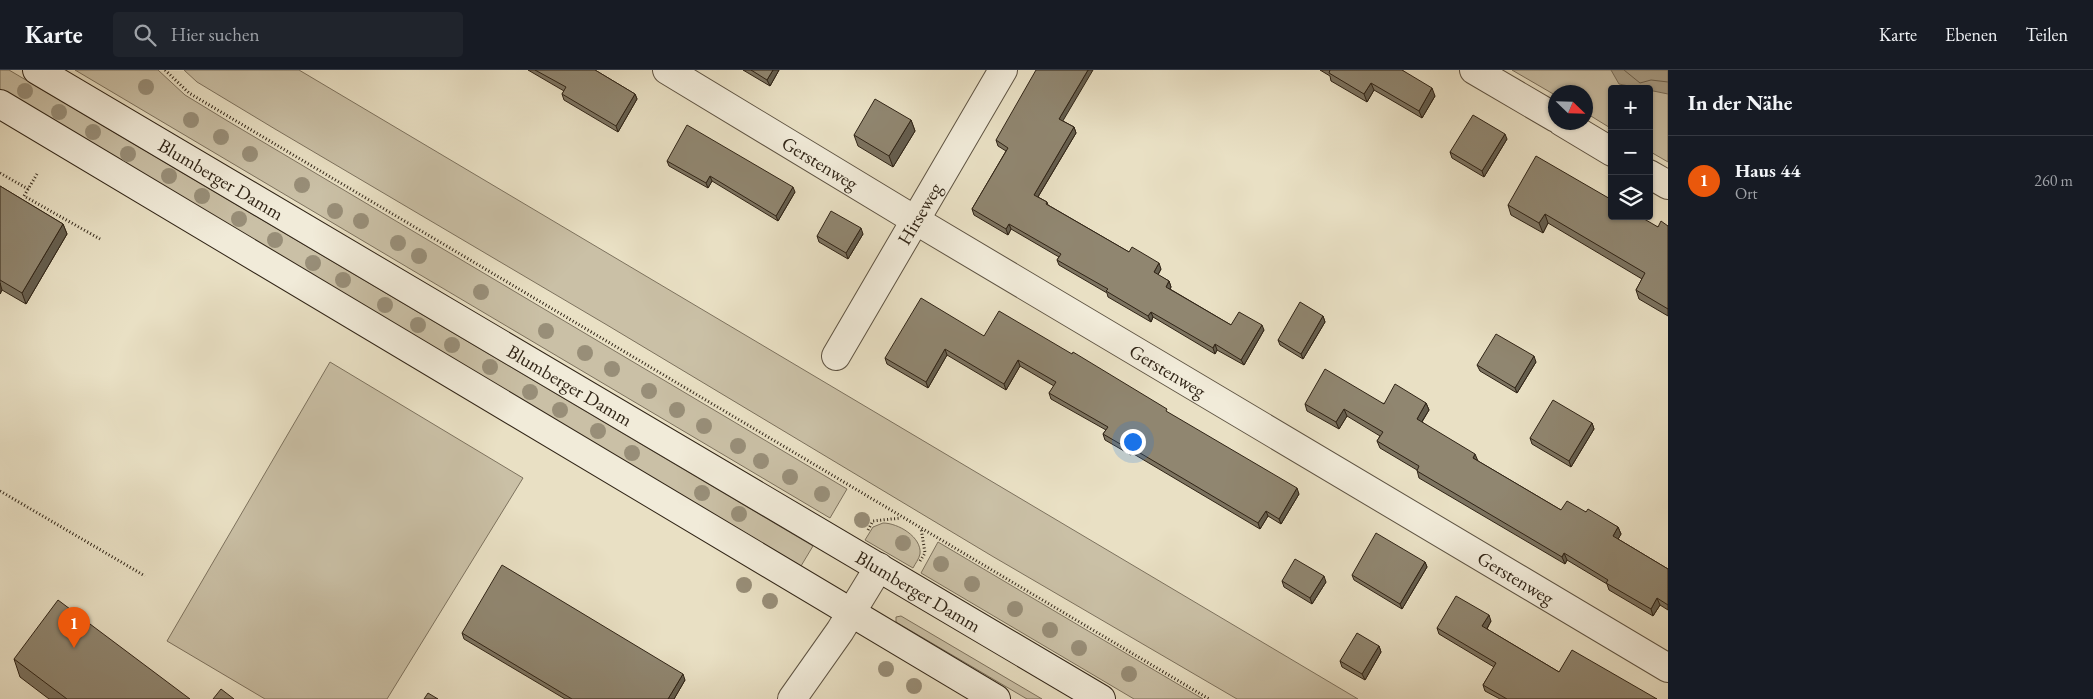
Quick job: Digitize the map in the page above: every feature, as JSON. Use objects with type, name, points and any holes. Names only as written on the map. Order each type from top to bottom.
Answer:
[{"type":"main road","name":"Blumberger Damm","points":[[37,70],[1101,699]]},
{"type":"main road","name":"Gerstenweg","points":[[667,70],[915,220],[1668,668]]},
{"type":"main road","name":"Hirseweg","points":[[836,356],[1003,70]]},
{"type":"main road","points":[[1474,70],[1548,113]]},
{"type":"main road","points":[[0,104],[996,699]]},
{"type":"main road","points":[[1575,130],[1608,150]]},
{"type":"main road","points":[[1651,175],[1668,185]]},
{"type":"main road","points":[[792,699],[852,613],[879,568]]},
{"type":"path","points":[[165,70],[189,93],[1209,699]]},
{"type":"path","points":[[0,172],[28,190]]},
{"type":"path","points":[[37,174],[24,196],[100,239]]},
{"type":"path","points":[[0,491],[145,576]]},
{"type":"path","points":[[863,538],[873,521],[903,517]]},
{"type":"path","points":[[916,568],[925,553],[921,528]]},
{"type":"shaded area","points":[[0,70],[9,70],[813,546],[801,566],[0,89]]},
{"type":"shaded area","points":[[75,70],[158,70],[185,95],[226,120],[847,489],[830,518]]},
{"type":"shaded area","points":[[184,70],[299,70],[1358,699],[1237,699],[992,556],[275,129],[197,82]]},
{"type":"shaded area","points":[[1512,70],[1668,70],[1668,162],[1653,153],[1653,85],[1608,85],[1608,127],[1593,117],[1593,85],[1548,85],[1548,91]]},
{"type":"shaded area","points":[[330,362],[523,478],[387,699],[265,699],[167,641]]},
{"type":"shaded area","points":[[883,523],[902,528],[917,542],[920,554],[913,568],[865,540],[873,527]]},
{"type":"shaded area","points":[[938,542],[1203,699],[1134,699],[921,573]]},
{"type":"shaded area","points":[[901,616],[1042,699],[1027,699],[896,622],[896,617]]},
{"type":"water","points":[[1611,70],[1668,70],[1668,94],[1653,91],[1653,85],[1619,84]]},
{"type":"building","points":[[535,70],[595,70],[635,94],[616,126],[562,94],[566,87]]},
{"type":"building","points":[[751,70],[773,70],[767,80]]},
{"type":"building","points":[[1036,70],[1088,70],[1059,119],[1074,127],[1034,195],[1047,202],[1046,204],[1129,252],[1132,247],[1159,263],[1154,272],[1169,281],[1166,287],[1231,325],[1239,312],[1262,325],[1241,360],[1215,344],[1213,348],[1151,312],[1148,316],[1106,291],[1108,289],[1057,260],[1061,254],[1009,224],[1006,229],[972,209],[1008,148],[996,140]]},
{"type":"building","points":[[1330,70],[1402,70],[1432,88],[1419,111],[1371,83],[1364,94],[1329,73]]},
{"type":"building","points":[[875,99],[911,120],[889,156],[854,135]]},
{"type":"building","points":[[1473,115],[1505,134],[1482,171],[1450,152]]},
{"type":"building","points":[[687,125],[793,187],[776,216],[710,176],[706,183],[667,161]]},
{"type":"building","points":[[1536,156],[1608,198],[1608,220],[1646,220],[1658,227],[1661,221],[1668,226],[1668,309],[1636,290],[1645,273],[1545,214],[1539,223],[1508,205]]},
{"type":"building","points":[[0,186],[63,224],[22,293],[0,280]]},
{"type":"building","points":[[831,211],[861,228],[846,253],[817,236]]},
{"type":"building","points":[[921,298],[984,336],[999,311],[1072,354],[1073,352],[1167,409],[1166,411],[1297,488],[1279,519],[1266,511],[1258,523],[1130,447],[1129,449],[1103,434],[1108,427],[1049,393],[1056,382],[1018,360],[1004,384],[945,349],[926,382],[885,358]]},
{"type":"building","points":[[1300,302],[1323,316],[1301,354],[1278,340]]},
{"type":"building","points":[[1496,334],[1534,356],[1515,388],[1477,365]]},
{"type":"building","points":[[1325,369],[1384,404],[1395,384],[1426,403],[1417,419],[1475,454],[1473,458],[1561,510],[1567,501],[1586,512],[1588,509],[1618,527],[1613,536],[1668,569],[1668,605],[1657,598],[1651,609],[1606,583],[1608,580],[1564,553],[1562,557],[1417,471],[1419,466],[1377,441],[1383,432],[1344,409],[1336,422],[1305,404]]},
{"type":"building","points":[[1553,400],[1592,423],[1569,461],[1530,438]]},
{"type":"building","points":[[1376,533],[1425,562],[1400,604],[1352,575]]},
{"type":"building","points":[[1295,559],[1324,576],[1310,598],[1282,581]]},
{"type":"building","points":[[502,565],[683,674],[668,699],[572,699],[462,633]]},
{"type":"building","points":[[1456,596],[1489,615],[1482,626],[1559,672],[1572,650],[1657,699],[1507,699],[1483,685],[1496,663],[1437,628]]},
{"type":"building","points":[[58,600],[190,699],[67,699],[14,659]]},
{"type":"building","points":[[1357,633],[1379,646],[1362,674],[1340,661]]},
{"type":"building","points":[[221,689],[234,699],[213,699]]},
{"type":"building","points":[[428,693],[438,699],[424,699]]},
{"type":"place","name":"Haus 44","points":[[74,648]]}]
